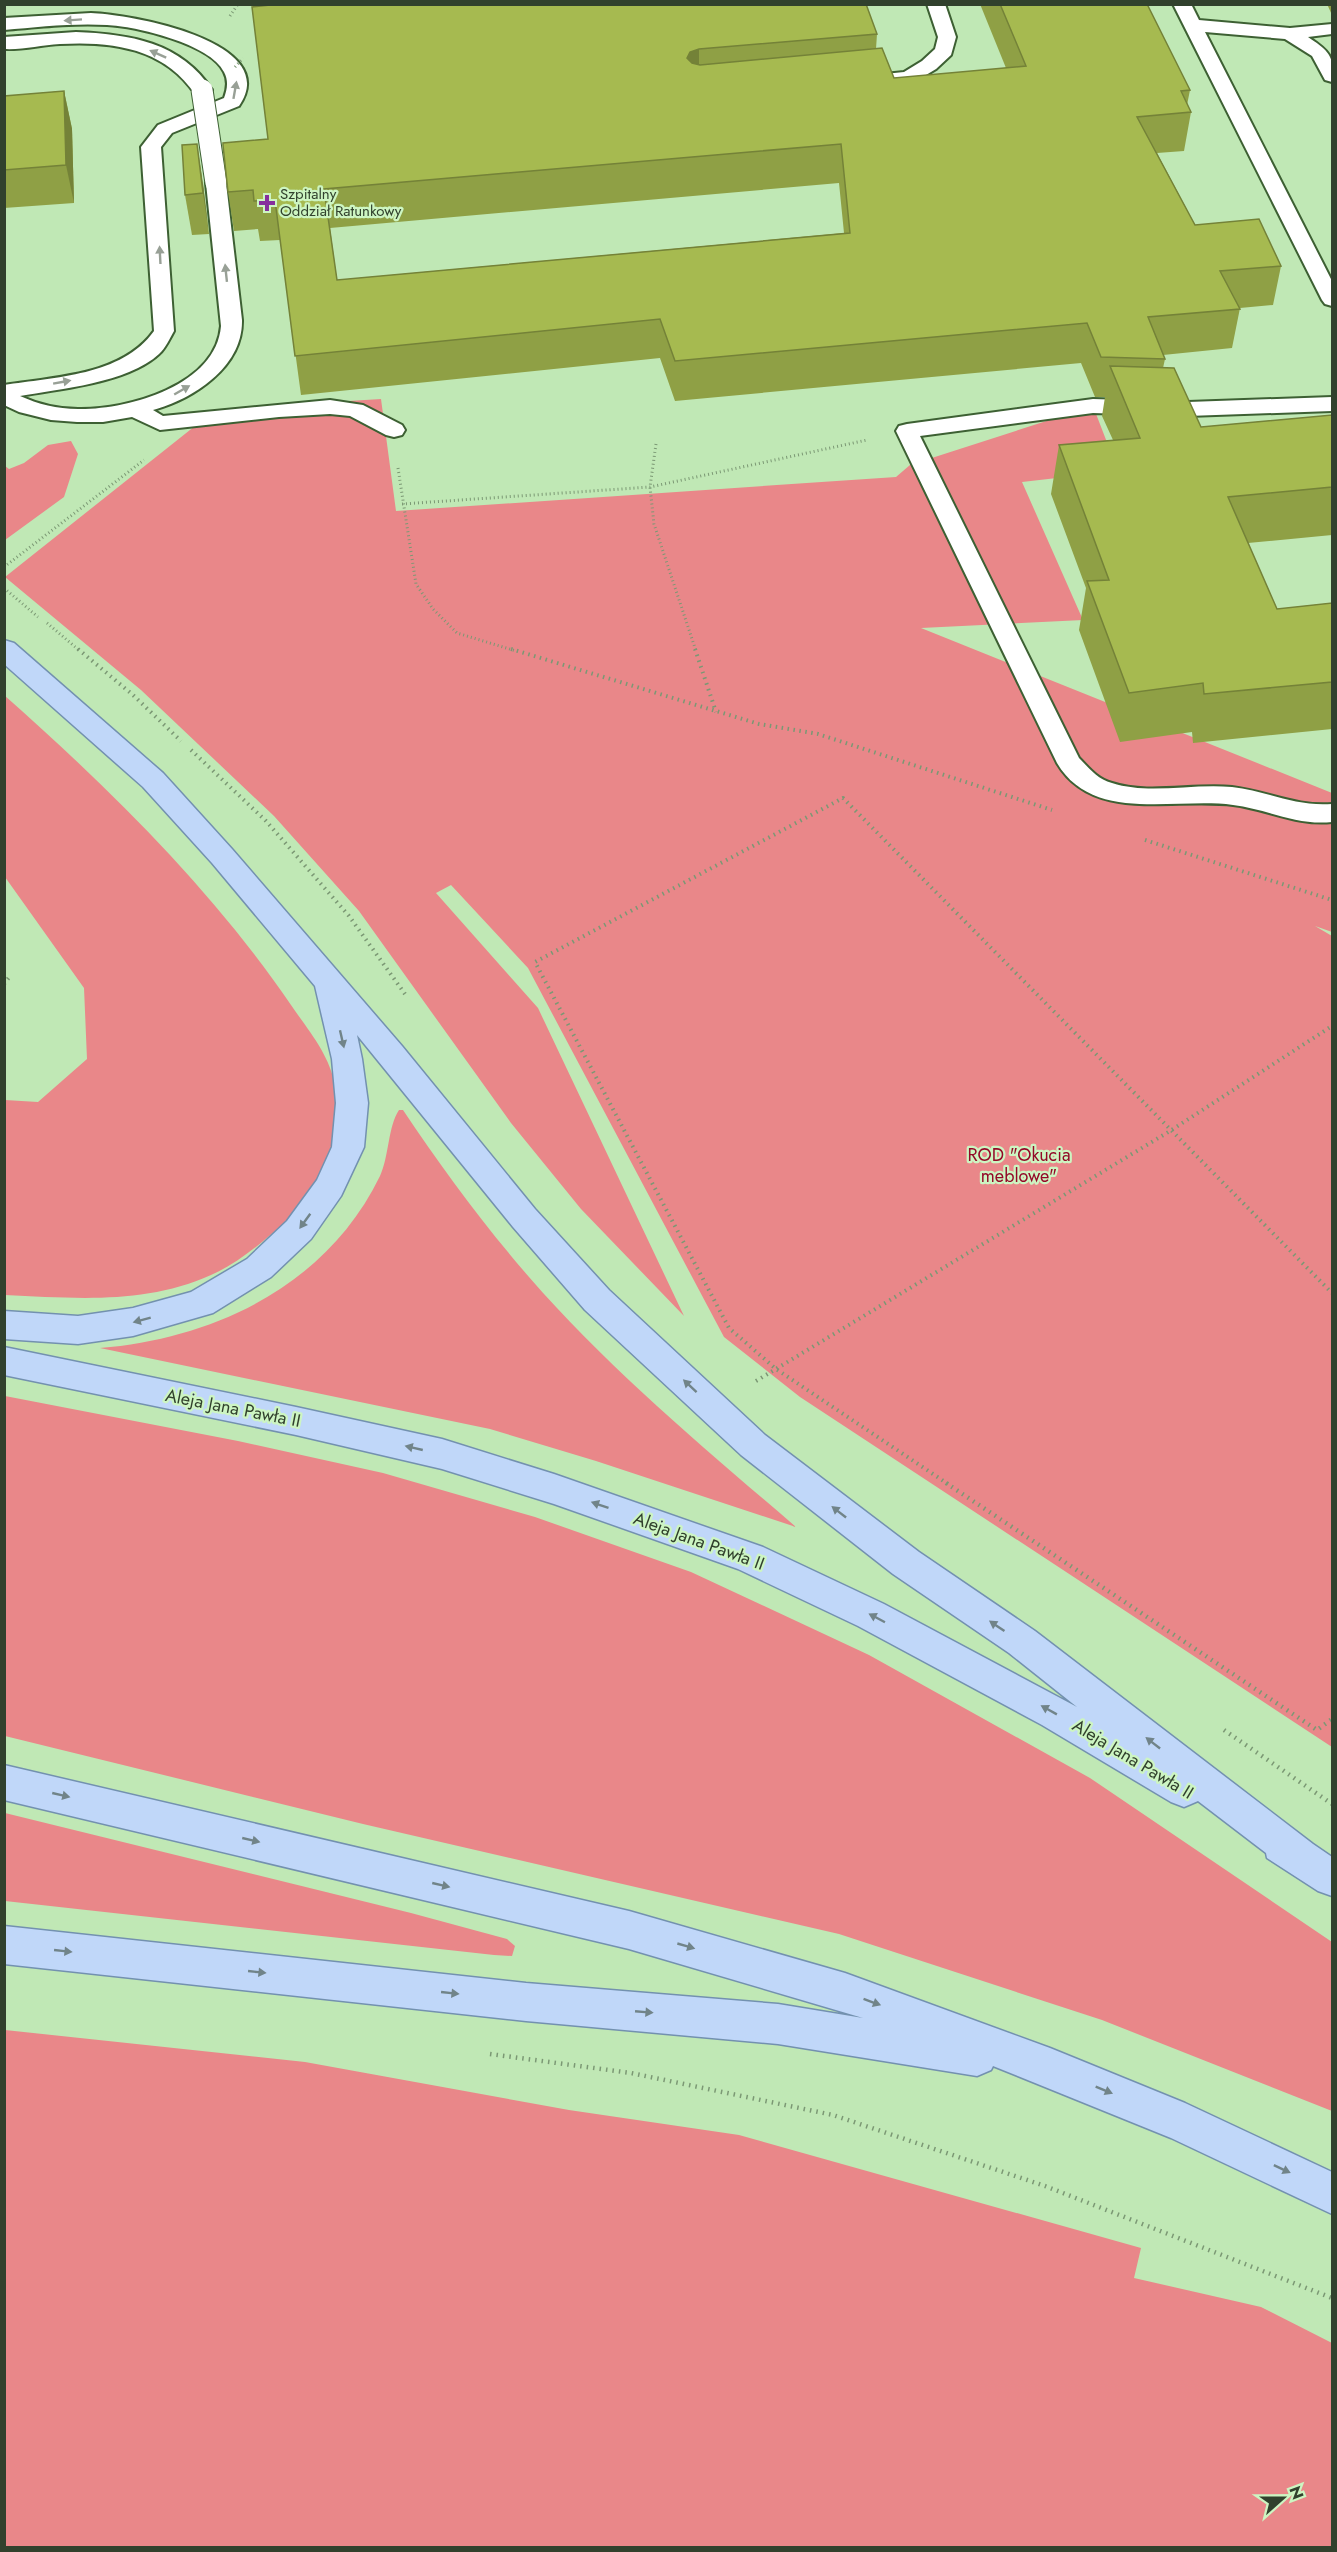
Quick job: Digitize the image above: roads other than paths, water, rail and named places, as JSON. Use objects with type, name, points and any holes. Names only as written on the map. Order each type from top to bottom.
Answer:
[{"type":"main road","points":[[4,649],[153,780],[222,856],[524,1218],[597,1300],[753,1445],[906,1563],[1022,1642],[1299,1856]]},
{"type":"main road","points":[[4,1325],[78,1330],[133,1322],[201,1303],[259,1268],[298,1230],[330,1187],[348,1147],[352,1103],[347,1059],[329,982]]},
{"type":"main road","name":"Aleja Jana Pawła II","points":[[4,1361],[296,1421],[442,1454],[554,1489],[750,1558],[871,1615],[1055,1713],[1299,1856],[1332,1878]]},
{"type":"main road","points":[[4,1782],[630,1930],[845,1992],[1050,2068],[1185,2123],[1332,2193]]},
{"type":"main road","points":[[4,1945],[526,2001],[778,2024],[1050,2068]]},
{"type":"lane","points":[[4,18],[37,4]]},
{"type":"lane","points":[[851,82],[909,77],[929,65],[944,51],[948,37],[936,4]]},
{"type":"lane","points":[[1182,4],[1332,300]]},
{"type":"lane","points":[[4,24],[88,19],[119,20],[154,26],[199,43],[219,55],[230,64],[238,83],[232,102],[165,129],[151,147],[164,331],[152,350],[129,364],[99,375],[4,392]]},
{"type":"lane","points":[[1193,25],[1290,34],[1332,29]]},
{"type":"lane","points":[[1290,34],[1319,53],[1332,76]]},
{"type":"lane","points":[[4,44],[17,45],[59,38],[122,42],[166,57],[189,72],[202,90],[216,183],[231,337],[217,362],[207,373],[181,392],[135,410],[80,416],[59,415],[39,411],[4,397]]},
{"type":"lane","points":[[1332,404],[1188,409],[1093,406],[907,431],[969,562],[1070,763],[1093,786],[1130,795],[1213,793],[1238,796],[1272,807],[1317,816],[1332,813]]},
{"type":"lane","points":[[135,410],[160,423],[330,407],[356,410],[394,430]]},
{"type":"place","name":"Szpitalny Oddział Ratunkowy","points":[[267,203]]},
{"type":"park label","name":"ROD \"Okucia meblowe\"","points":[[1019,1165]]}]
